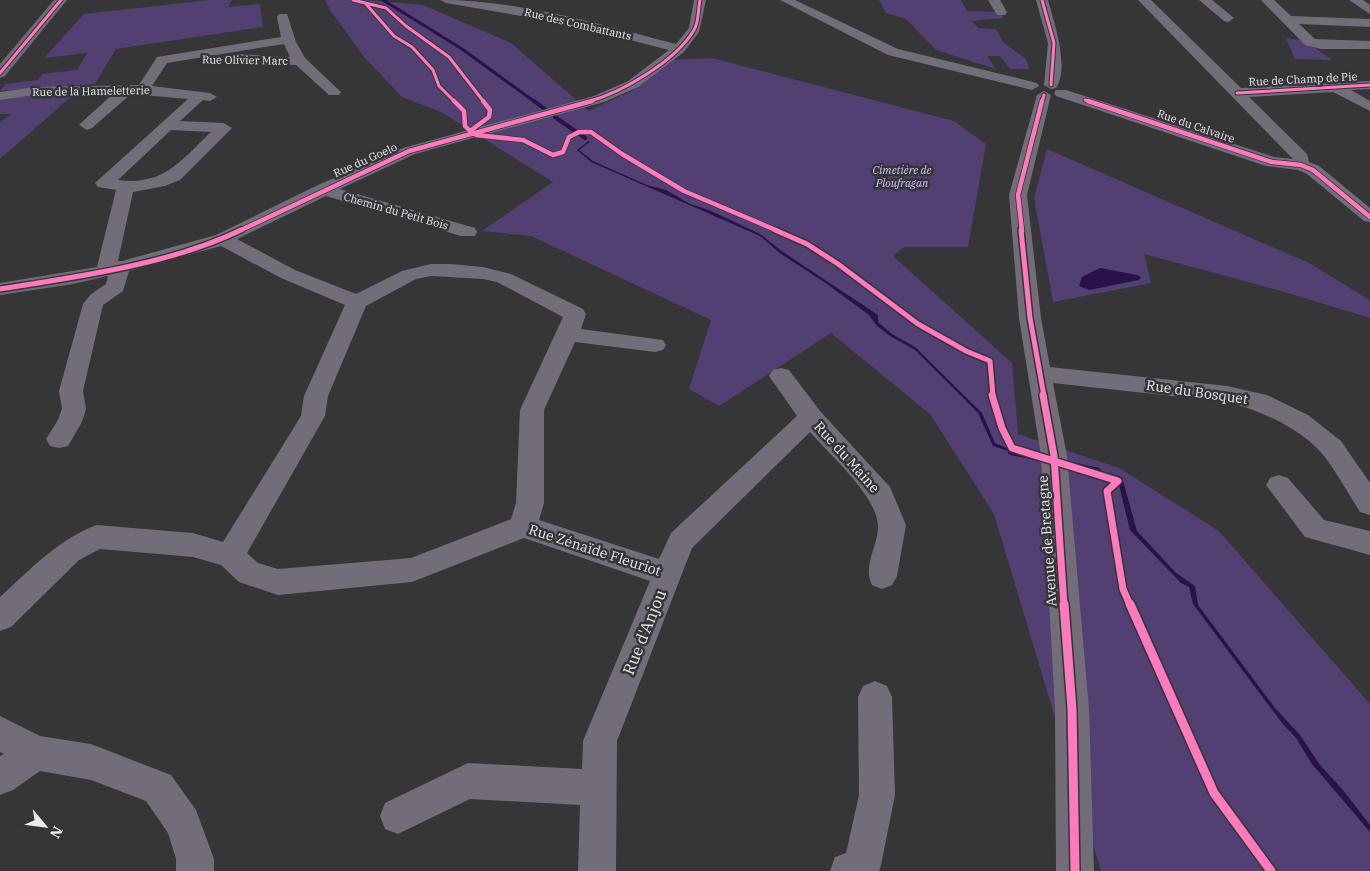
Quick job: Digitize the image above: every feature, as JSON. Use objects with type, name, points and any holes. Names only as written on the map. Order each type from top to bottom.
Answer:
[{"type":"main road","points":[[0,73],[61,0]]},
{"type":"street","name":"Rue des Combattants","points":[[446,0],[568,20],[680,49]]},
{"type":"street","name":"Rue du Goelo","points":[[0,289],[73,278],[164,257],[223,238],[324,189],[410,152],[599,98],[633,84],[680,49],[695,29],[700,0]]},
{"type":"street","name":"Rue du Calvaire","points":[[786,0],[893,52],[1103,105],[1272,162],[1301,164]]},
{"type":"street","points":[[994,0],[1001,12]]},
{"type":"street","name":"Avenue de Bretagne","points":[[1042,0],[1054,43],[1053,81],[1047,90],[1018,195],[1030,318],[1054,456],[1072,709],[1075,871]]},
{"type":"street","points":[[1144,0],[1301,157],[1301,164],[1317,173],[1370,217]]},
{"type":"street","points":[[1205,0],[1228,18]]},
{"type":"street","points":[[1267,0],[1278,8],[1310,42],[1315,44],[1370,46]]},
{"type":"street","points":[[1355,0],[1370,10]]},
{"type":"street","points":[[1278,8],[1342,11]]},
{"type":"street","name":"Rue Olivier Marc","points":[[283,17],[286,40],[299,61],[312,76],[334,92]]},
{"type":"street","points":[[1288,20],[1370,23]]},
{"type":"street","name":"Rue Olivier Marc","points":[[143,89],[161,61],[214,54],[286,40]]},
{"type":"street","name":"Rue Olivier Marc","points":[[214,54],[299,61]]},
{"type":"street","name":"Rue de Champ de Pie","points":[[1237,93],[1370,85]]},
{"type":"street","points":[[1335,87],[1370,107]]},
{"type":"street","name":"Rue de la Hameletterie","points":[[0,96],[35,91],[143,89],[205,97],[167,125]]},
{"type":"street","points":[[87,124],[126,90]]},
{"type":"street","points":[[167,125],[224,128],[174,176],[159,182],[125,188],[104,183],[167,125]]},
{"type":"street","points":[[58,439],[70,422],[74,409],[71,392],[93,304],[98,298],[116,286],[113,268],[125,188]]},
{"type":"street","name":"Chemin du Petit Bois","points":[[324,189],[389,210],[468,232]]},
{"type":"street","points":[[223,238],[245,252],[317,288],[356,302]]},
{"type":"street","points":[[230,556],[313,416],[316,396],[356,302],[409,275],[431,270],[483,273],[517,284],[575,314],[568,334],[532,410],[530,503],[523,526]]},
{"type":"street","points":[[568,334],[655,345]]},
{"type":"street","name":"Rue du Bosquet","points":[[1040,374],[1227,394],[1259,401],[1298,421],[1332,448],[1370,504]]},
{"type":"street","name":"Rue du Maine","points":[[781,376],[811,417],[881,494],[892,526],[882,576]]},
{"type":"street","name":"Rue d'Anjou","points":[[597,871],[600,740],[682,541],[811,417]]},
{"type":"street","points":[[1279,485],[1315,529],[1370,543]]},
{"type":"street","name":"Rue Zénaïde Fleuriot","points":[[0,617],[69,552],[97,537],[193,545],[230,556],[249,574],[278,582],[412,570],[523,526],[668,574]]},
{"type":"street","points":[[849,871],[862,865],[877,795],[875,697]]},
{"type":"street","points":[[0,734],[36,753],[91,762],[158,788],[183,823],[195,859],[195,871]]},
{"type":"street","points":[[0,777],[36,753]]},
{"type":"street","points":[[398,816],[468,782],[598,788]]},
{"type":"green space","points":[[210,0],[232,0],[228,7],[260,4],[263,27],[116,49],[95,84],[0,91],[5,84],[38,80],[42,74],[77,70],[87,53],[44,58],[84,14]]},
{"type":"green space","name":"Cimetière de Ploufragan","points":[[325,0],[367,0],[423,5],[511,43],[589,111],[631,91],[671,60],[712,58],[954,121],[986,144],[968,247],[904,247],[893,256],[1012,363],[1018,434],[1119,468],[1219,531],[1370,704],[1370,871],[1101,871],[994,514],[930,414],[831,333],[719,406],[689,389],[711,320],[531,236],[482,231],[553,182],[441,112],[402,97],[365,58],[330,10]]},
{"type":"green space","points":[[879,0],[961,0],[967,11],[1001,12],[1003,18],[972,21],[978,28],[996,29],[1003,42],[1026,59],[1029,69],[1010,69],[1000,56],[987,56],[996,69],[936,50],[906,19],[886,13]]},
{"type":"green space","points":[[1286,38],[1306,41],[1332,60],[1295,59]]},
{"type":"green space","points":[[34,95],[73,95],[0,159],[0,122],[12,114],[0,114],[0,100]]},
{"type":"green space","points":[[1047,149],[1309,263],[1370,300],[1370,318],[1278,290],[1144,254],[1151,283],[1053,302],[1034,198]]},
{"type":"shaded area","points":[[589,141],[579,150],[593,161],[647,185],[666,190],[690,204],[709,210],[760,234],[783,252],[878,315],[878,322],[892,334],[915,347],[982,413],[995,443],[1011,450],[1011,452],[993,446],[978,413],[915,350],[890,336],[877,326],[869,315],[781,254],[760,236],[591,162],[577,150]]},
{"type":"shaded area","points":[[1100,268],[1141,277],[1139,280],[1089,290],[1079,286],[1082,277]]},
{"type":"shaded area","points":[[1098,471],[1122,477],[1137,531],[1176,573],[1195,586],[1198,605],[1275,708],[1300,735],[1320,765],[1343,790],[1370,825],[1370,832],[1312,764],[1296,738],[1282,723],[1193,604],[1189,587],[1181,583],[1130,530],[1118,481],[1098,474]]},
{"type":"waterway","points":[[383,0],[462,49],[535,102]]},
{"type":"waterway","points":[[534,101],[546,110]]},
{"type":"waterway","points":[[555,117],[575,131]]},
{"type":"waterway","points":[[581,135],[585,138]]},
{"type":"waterway","points":[[1011,452],[1036,457]]},
{"type":"waterway","points":[[1072,465],[1098,471]]},
{"type":"cycle path","points":[[0,73],[61,0]]},
{"type":"cycle path","points":[[353,0],[386,8],[406,26],[449,57],[490,110],[489,117],[470,131],[476,135],[523,140],[553,155],[563,152],[569,137],[579,132],[591,132],[622,154],[684,191],[807,244],[838,264],[918,324],[966,351],[990,361],[992,395],[1002,428],[1012,448],[1118,481],[1107,491],[1123,589],[1214,793],[1271,871]]},
{"type":"cycle path","points":[[0,289],[73,278],[164,257],[223,239],[409,151],[599,99],[633,84],[679,49],[695,29],[700,0]]},
{"type":"cycle path","points":[[1042,0],[1054,43],[1053,81],[1051,85]]},
{"type":"cycle path","points":[[366,4],[394,36],[412,47],[433,70],[439,86],[464,111],[465,126],[470,131]]},
{"type":"cycle path","points":[[1237,93],[1370,85]]},
{"type":"cycle path","points":[[1044,95],[1018,195],[1030,318],[1054,456],[1072,709],[1075,871]]},
{"type":"cycle path","points":[[1085,100],[1272,162],[1301,165],[1313,170],[1370,217]]}]
